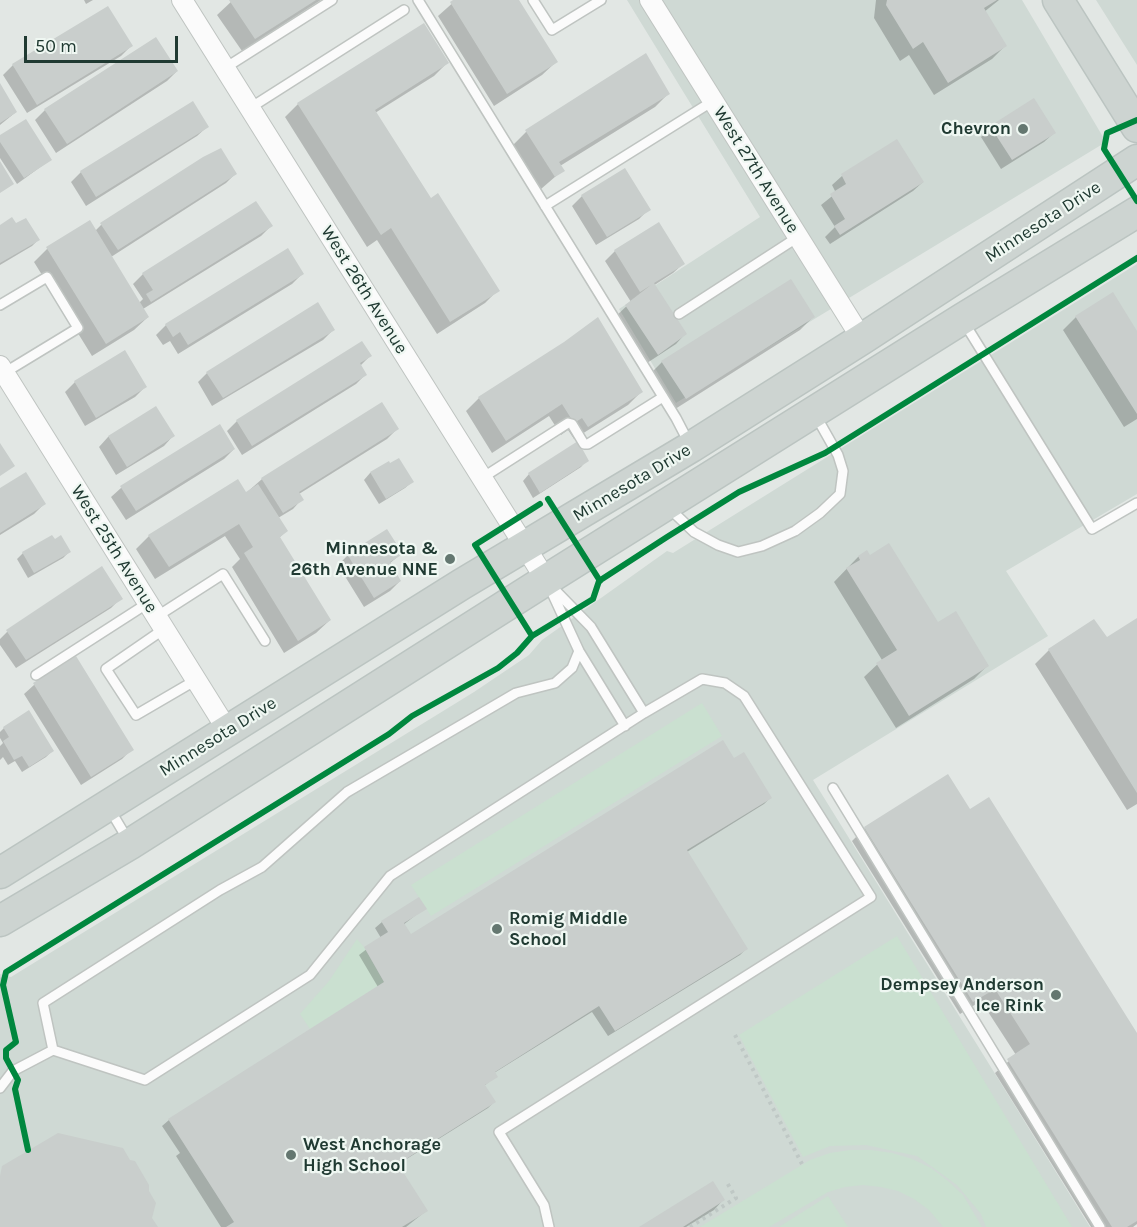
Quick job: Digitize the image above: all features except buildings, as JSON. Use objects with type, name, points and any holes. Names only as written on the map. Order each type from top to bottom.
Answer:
[{"type":"main road","points":[[1058,0],[1137,127]]},
{"type":"main road","name":"Minnesota Drive","points":[[0,873],[525,547],[691,447],[1137,160]]},
{"type":"main road","name":"Minnesota Drive","points":[[0,921],[130,844],[665,505],[1137,212]]},
{"type":"street","name":"West 26th Avenue","points":[[182,0],[546,580]]},
{"type":"street","name":"West 27th Avenue","points":[[650,0],[862,339]]},
{"type":"street","name":"West 25th Avenue","points":[[2,370],[228,731]]},
{"type":"lane","points":[[225,68],[332,0]]},
{"type":"lane","points":[[418,0],[663,397],[691,447]]},
{"type":"lane","points":[[533,0],[552,30],[601,0]]},
{"type":"lane","points":[[250,108],[404,10]]},
{"type":"lane","points":[[545,206],[713,101]]},
{"type":"lane","points":[[679,314],[798,237]]},
{"type":"lane","points":[[0,305],[47,277],[78,328],[2,370]]},
{"type":"lane","points":[[962,319],[1092,530],[1137,503]]},
{"type":"lane","points":[[482,478],[568,423],[572,424],[584,444],[588,444],[663,397]]},
{"type":"lane","points":[[665,505],[694,532],[718,545],[738,552],[762,546],[795,531],[820,513],[840,494],[843,471],[838,455],[814,412]]},
{"type":"lane","points":[[36,675],[156,616],[223,574],[265,641]]},
{"type":"lane","points":[[546,580],[579,651],[625,726]]},
{"type":"lane","points":[[546,580],[591,627],[644,713]]},
{"type":"lane","points":[[156,616],[106,669],[136,715],[196,680]]},
{"type":"lane","points":[[53,1050],[43,1003],[188,910],[262,867],[347,792],[516,693],[555,683],[572,668],[579,651]]},
{"type":"lane","points":[[0,1088],[14,1071],[53,1050],[145,1080],[310,975],[390,876],[702,678],[725,683],[744,696],[871,897],[499,1132],[544,1205],[549,1227]]},
{"type":"lane","points":[[833,788],[1100,1227]]},
{"type":"lane","points":[[107,806],[130,844]]},
{"type":"path","points":[[735,1035],[802,1164]]},
{"type":"path","points":[[690,1227],[736,1198],[726,1181]]},
{"type":"shaded area","points":[[627,0],[1022,0],[1106,142],[676,403],[619,309],[760,217]]},
{"type":"shaded area","points":[[1096,0],[1137,0],[1137,65]]},
{"type":"shaded area","name":"Romig Middle School","points":[[1137,264],[1137,494],[1006,571],[1048,636],[813,780],[1090,1227],[0,1227],[0,974],[11,977],[474,692],[529,655],[542,640],[667,551],[673,553]]},
{"type":"green space","points":[[702,703],[722,736],[431,916],[411,885]]},
{"type":"green space","points":[[897,936],[1072,1227],[986,1227],[981,1214],[957,1185],[917,1156],[866,1145],[830,1146],[803,1157],[739,1035]]},
{"type":"green space","points":[[357,939],[384,982],[310,1029],[300,1014],[329,981]]},
{"type":"green space","points":[[850,1150],[892,1153],[931,1168],[963,1195],[982,1227],[943,1227],[929,1210],[914,1199],[898,1191],[863,1185],[828,1192],[769,1227],[700,1227],[810,1160],[830,1153]]},
{"type":"green space","points":[[828,1196],[848,1227],[779,1227]]},
{"type":"cycle path","points":[[1137,120],[1107,133],[1104,149],[1137,201]]},
{"type":"cycle path","points":[[28,1150],[15,1089],[18,1080],[6,1058],[6,1050],[16,1042],[3,985],[6,972],[389,734],[412,716],[498,668],[517,653],[532,636],[593,599],[599,581],[667,537],[739,492],[825,453],[1137,258]]},
{"type":"cycle path","points":[[548,499],[600,581]]},
{"type":"cycle path","points":[[532,636],[475,545],[540,504]]},
{"type":"place","name":"Chevron","points":[[1023,129]]},
{"type":"place","name":"Minnesota & 26th Avenue NNE","points":[[450,559]]},
{"type":"place","name":"Romig Middle School","points":[[497,929]]},
{"type":"place","name":"Dempsey Anderson Ice Rink","points":[[1056,995]]},
{"type":"place","name":"West Anchorage High School","points":[[291,1155]]}]
